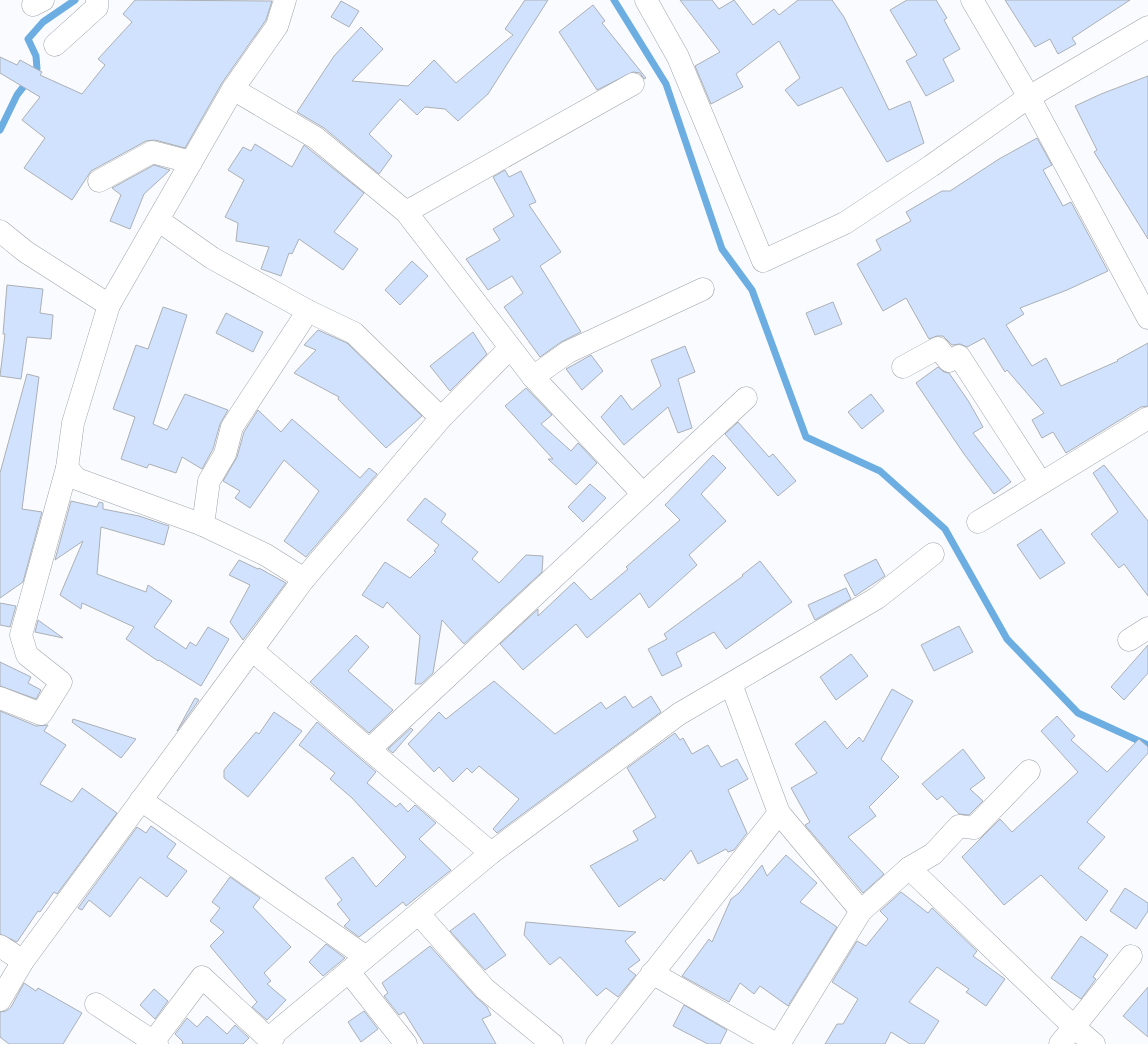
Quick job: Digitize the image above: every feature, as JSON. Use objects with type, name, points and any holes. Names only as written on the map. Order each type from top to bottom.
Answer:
[{"type":"street","points":[[55,45],[97,7],[97,0]]},
{"type":"street","points":[[0,698],[40,714],[61,682],[27,655],[21,635],[67,468],[73,423],[110,304],[233,89],[277,26],[285,0]]},
{"type":"street","points":[[646,0],[678,57],[763,261],[845,223],[931,166],[1029,97],[1148,27]]},
{"type":"street","points":[[972,0],[1029,97],[1148,318]]},
{"type":"street","points":[[406,212],[633,84]]},
{"type":"street","points":[[233,89],[316,138],[406,212],[532,376],[643,494]]},
{"type":"street","points":[[99,181],[152,152],[191,162]]},
{"type":"street","points":[[158,220],[212,258],[308,311],[354,333],[441,418]]},
{"type":"street","points":[[0,231],[26,252],[110,304]]},
{"type":"street","points":[[532,376],[568,352],[703,289]]},
{"type":"street","points":[[203,525],[209,481],[225,454],[232,427],[308,311]]},
{"type":"street","points":[[0,1000],[23,961],[304,579],[441,418],[510,348]]},
{"type":"street","points":[[903,367],[938,348],[949,361],[959,356],[1041,483]]},
{"type":"street","points":[[370,749],[746,398]]},
{"type":"street","points":[[978,522],[1148,418]]},
{"type":"street","points":[[67,468],[77,479],[203,525],[266,555],[304,579]]},
{"type":"street","points":[[96,1004],[145,1041],[202,977],[270,1042],[276,1032],[491,853],[679,714],[878,598],[933,554]]},
{"type":"street","points":[[1129,640],[1148,628]]},
{"type":"street","points":[[252,650],[491,853]]},
{"type":"street","points":[[731,684],[779,812],[861,911]]},
{"type":"street","points":[[780,1044],[861,911],[909,868],[933,854],[959,826],[974,828],[1029,771]]},
{"type":"street","points":[[141,800],[366,957]]},
{"type":"street","points":[[596,1044],[779,812]]},
{"type":"street","points":[[909,868],[1073,1026],[1094,1044]]},
{"type":"street","points":[[419,914],[485,988],[552,1044]]},
{"type":"street","points":[[0,946],[23,961]]},
{"type":"street","points":[[1060,1044],[1131,956]]},
{"type":"street","points":[[349,972],[406,1044]]},
{"type":"street","points":[[652,973],[776,1044]]},
{"type":"building","points":[[135,0],[272,1],[266,20],[222,83],[185,148],[155,140],[146,141],[91,171],[72,200],[24,168],[45,138],[22,120],[40,97],[0,73],[0,57],[17,65],[20,60],[42,72],[40,75],[82,94],[105,65],[98,59],[132,22],[123,14]]},
{"type":"building","points":[[525,0],[548,0],[488,94],[458,121],[445,109],[425,107],[417,115],[400,99],[369,134],[392,156],[379,174],[324,128],[297,112],[334,56],[361,27],[383,49],[352,81],[408,86],[434,60],[456,83],[513,35],[505,29]]},
{"type":"building","points":[[680,0],[712,0],[719,9],[734,0],[753,25],[774,9],[779,15],[798,0],[832,0],[844,17],[889,110],[910,101],[924,143],[887,162],[842,87],[798,106],[785,90],[800,78],[779,41],[736,74],[743,87],[711,104],[695,66],[720,52]]},
{"type":"building","points":[[907,0],[936,0],[947,18],[944,20],[960,49],[943,59],[954,81],[926,96],[906,61],[917,55],[890,10]]},
{"type":"building","points":[[1005,0],[1130,0],[1072,38],[1076,44],[1058,54],[1050,39],[1035,47]]},
{"type":"building","points":[[341,1],[359,11],[349,27],[331,17]]},
{"type":"building","points":[[593,5],[605,21],[602,23],[646,78],[644,79],[640,73],[633,72],[597,90],[559,32]]},
{"type":"building","points":[[1148,76],[1148,239],[1094,152],[1097,150],[1075,106],[1101,94]]},
{"type":"building","points":[[1037,138],[1052,165],[1043,170],[1063,206],[1071,202],[1108,271],[1067,290],[1020,308],[1024,314],[1006,325],[1032,366],[1046,358],[1061,386],[1118,361],[1117,360],[1148,343],[1148,406],[1141,407],[1066,453],[1053,432],[1042,438],[1032,420],[1044,413],[1007,370],[1005,372],[984,338],[967,347],[960,344],[952,345],[943,336],[937,336],[929,339],[906,298],[883,311],[857,264],[881,250],[876,240],[911,221],[906,212],[942,191],[950,191],[999,159]]},
{"type":"building","points":[[255,144],[292,167],[304,145],[364,193],[334,232],[358,249],[343,270],[299,239],[292,254],[289,253],[281,276],[261,269],[269,247],[236,241],[238,223],[225,217],[244,180],[228,170],[243,147],[251,151]]},
{"type":"building","points":[[154,165],[170,170],[144,194],[130,229],[110,221],[121,195],[112,188]]},
{"type":"building","points":[[505,170],[509,177],[521,171],[536,202],[529,205],[561,252],[540,266],[581,332],[561,342],[540,357],[504,307],[523,293],[512,276],[488,290],[466,259],[500,240],[493,229],[514,216],[493,177]]},
{"type":"building","points":[[412,261],[428,276],[400,305],[385,290]]},
{"type":"building","points":[[7,285],[43,289],[40,313],[53,315],[51,339],[27,337],[21,379],[0,376],[5,334],[3,334]]},
{"type":"building","points":[[833,302],[842,324],[815,335],[806,313]]},
{"type":"building","points":[[163,307],[187,315],[153,424],[167,430],[185,394],[228,410],[220,424],[213,449],[202,469],[182,457],[176,473],[149,464],[147,468],[121,459],[135,417],[113,409],[136,345],[148,349]]},
{"type":"building","points":[[226,313],[263,332],[253,352],[216,333]]},
{"type":"building","points":[[318,330],[347,343],[422,416],[386,448],[338,399],[339,397],[294,373],[316,350],[304,345]]},
{"type":"building","points":[[473,332],[487,354],[450,391],[430,366]]},
{"type":"building","points":[[685,346],[695,372],[678,379],[692,428],[678,433],[668,407],[624,445],[601,417],[621,395],[632,410],[661,386],[651,360]]},
{"type":"building","points":[[591,355],[603,371],[582,390],[566,369]]},
{"type":"building","points":[[938,367],[944,372],[949,373],[969,402],[983,427],[973,433],[1011,482],[994,494],[964,454],[916,383]]},
{"type":"building","points":[[27,374],[39,377],[22,509],[42,512],[23,582],[0,598],[0,473]]},
{"type":"building","points":[[526,388],[552,415],[541,424],[571,451],[578,443],[597,463],[576,485],[548,459],[553,459],[505,406]]},
{"type":"building","points":[[871,394],[884,411],[862,429],[848,412]]},
{"type":"building","points":[[258,410],[281,432],[292,419],[360,478],[369,468],[377,474],[306,557],[284,541],[319,491],[284,460],[250,508],[235,498],[240,491],[223,481],[237,457],[244,432]]},
{"type":"building","points":[[738,422],[769,457],[773,454],[796,481],[778,496],[725,434]]},
{"type":"building","points":[[713,455],[726,468],[701,494],[726,521],[689,555],[697,565],[649,608],[640,593],[587,638],[576,624],[523,670],[500,644],[538,609],[538,616],[574,582],[591,600],[628,569],[626,567],[680,520],[665,505]]},
{"type":"building","points":[[1104,465],[1148,521],[1148,596],[1124,564],[1119,568],[1091,534],[1118,512],[1093,473]]},
{"type":"building","points":[[590,484],[606,498],[583,522],[568,507]]},
{"type":"building","points":[[425,498],[446,514],[441,522],[478,552],[472,559],[499,583],[526,555],[543,556],[542,572],[464,644],[442,620],[433,673],[421,684],[415,684],[420,636],[387,602],[383,608],[362,595],[385,562],[410,578],[436,552],[434,551],[439,545],[407,520]]},
{"type":"building","points":[[71,501],[97,507],[99,502],[103,503],[103,509],[139,516],[169,526],[164,545],[101,527],[97,574],[146,592],[148,585],[172,601],[154,627],[186,649],[190,642],[196,646],[208,627],[229,639],[201,686],[159,660],[158,661],[126,639],[134,627],[82,603],[81,609],[60,595],[83,541],[55,560]]},
{"type":"building","points":[[1041,529],[1065,563],[1040,579],[1017,545]]},
{"type":"building","points":[[876,559],[885,576],[855,596],[844,575]]},
{"type":"building","points":[[239,560],[258,569],[259,568],[286,583],[243,640],[230,622],[250,585],[229,575]]},
{"type":"building","points":[[760,561],[792,602],[726,649],[714,632],[676,653],[682,666],[662,676],[648,649],[667,639],[664,634],[743,576],[742,575]]},
{"type":"building","points":[[846,588],[851,599],[815,620],[808,605]]},
{"type":"building","points":[[0,603],[16,606],[10,627],[0,625]]},
{"type":"building","points":[[38,620],[63,638],[35,632]]},
{"type":"building","points":[[959,626],[973,652],[934,671],[921,645]]},
{"type":"building","points":[[356,635],[369,647],[348,671],[393,710],[369,733],[310,682]]},
{"type":"building","points":[[1148,645],[1148,673],[1124,700],[1111,687]]},
{"type":"building","points":[[851,654],[868,676],[836,700],[820,677]]},
{"type":"building","points":[[0,662],[31,677],[28,683],[41,690],[36,699],[0,686]]},
{"type":"building","points":[[494,681],[555,734],[601,702],[606,709],[625,696],[633,708],[651,696],[661,712],[497,833],[493,829],[519,799],[479,766],[472,773],[467,768],[453,782],[439,767],[434,772],[408,744],[439,712],[446,719]]},
{"type":"building","points":[[892,689],[913,701],[881,759],[899,777],[869,807],[876,816],[848,837],[884,874],[863,893],[805,825],[810,822],[791,788],[817,773],[795,744],[825,721],[847,749],[859,737],[863,742]]},
{"type":"building","points":[[195,698],[199,700],[177,731]]},
{"type":"building","points":[[0,711],[36,726],[48,725],[44,731],[66,745],[40,784],[72,802],[82,788],[117,813],[57,894],[54,892],[40,912],[38,911],[17,942],[0,934]]},
{"type":"building","points":[[274,712],[302,731],[248,797],[224,778],[224,770],[256,732],[259,734]]},
{"type":"building","points":[[1057,716],[1075,736],[1071,740],[1107,772],[1139,739],[1148,747],[1148,753],[1087,822],[1105,837],[1078,868],[1108,891],[1086,921],[1041,875],[1004,905],[962,857],[1000,819],[1012,832],[1078,772],[1041,731]]},
{"type":"building","points":[[73,719],[136,739],[121,758],[72,722]]},
{"type":"building","points":[[317,722],[376,772],[367,783],[396,807],[400,803],[408,812],[415,805],[436,823],[419,839],[451,870],[406,906],[403,902],[359,937],[344,926],[350,920],[337,904],[342,900],[325,878],[353,857],[376,887],[406,857],[352,798],[330,779],[335,773],[299,745]]},
{"type":"building","points":[[411,728],[413,730],[393,753],[388,749]]},
{"type":"building","points":[[675,733],[680,740],[683,738],[692,754],[708,745],[721,767],[737,759],[748,779],[728,790],[747,833],[734,850],[728,852],[726,849],[698,864],[691,850],[664,881],[661,878],[619,907],[590,866],[638,840],[633,831],[656,817],[627,768]]},
{"type":"building","points":[[963,749],[985,778],[970,789],[983,801],[969,815],[959,814],[942,796],[937,800],[922,784]]},
{"type":"building","points":[[151,826],[176,844],[167,857],[187,871],[167,897],[140,877],[110,917],[89,900],[82,910],[78,908],[137,827],[146,833]]},
{"type":"building","points":[[786,855],[817,883],[800,902],[837,927],[788,1006],[760,986],[754,994],[740,983],[729,1002],[682,976],[709,939],[712,942],[731,899],[739,893],[762,865],[767,876]]},
{"type":"building","points":[[230,877],[260,898],[253,907],[291,947],[264,973],[271,981],[267,984],[286,1000],[267,1020],[252,1007],[257,1002],[210,946],[224,932],[210,921],[220,908],[212,902]]},
{"type":"building","points":[[1125,888],[1148,903],[1148,911],[1136,929],[1110,911]]},
{"type":"building","points":[[901,892],[928,913],[932,908],[977,951],[973,956],[1005,979],[986,1006],[966,992],[969,989],[937,967],[909,1002],[939,1021],[924,1044],[910,1044],[891,1032],[885,1044],[825,1044],[837,1024],[843,1024],[858,999],[832,982],[857,941],[866,946],[888,919],[880,911]]},
{"type":"building","points":[[474,913],[506,955],[485,970],[450,931]]},
{"type":"building","points":[[526,922],[636,932],[625,941],[640,960],[628,969],[636,975],[618,997],[606,988],[597,996],[560,957],[550,965],[524,935]]},
{"type":"building","points":[[1081,936],[1108,955],[1093,977],[1096,979],[1081,999],[1051,978]]},
{"type":"building","points":[[326,944],[345,958],[323,976],[309,962]]},
{"type":"building","points":[[430,946],[476,997],[487,1007],[491,1015],[482,1019],[496,1044],[424,1044],[404,1012],[399,1015],[384,996],[388,993],[382,983]]},
{"type":"building","points":[[24,983],[36,991],[38,988],[82,1013],[63,1044],[9,1044],[0,1037],[0,1012],[6,1011],[11,1007]]},
{"type":"building","points":[[1148,987],[1148,1037],[1123,1016]]},
{"type":"building","points":[[154,989],[168,1001],[155,1019],[140,1005]]},
{"type":"building","points":[[684,1005],[727,1030],[720,1044],[708,1044],[673,1026]]},
{"type":"building","points":[[364,1011],[378,1029],[361,1042],[348,1022]]},
{"type":"building","points":[[207,1016],[227,1034],[235,1025],[249,1038],[243,1044],[182,1044],[183,1042],[175,1034],[187,1018],[197,1027]]},
{"type":"waterway","points":[[0,130],[17,95],[37,69],[36,56],[28,39],[43,22],[75,0]]},
{"type":"waterway","points":[[614,0],[666,84],[722,249],[752,290],[806,437],[880,471],[945,529],[1007,639],[1078,713],[1148,745]]}]
